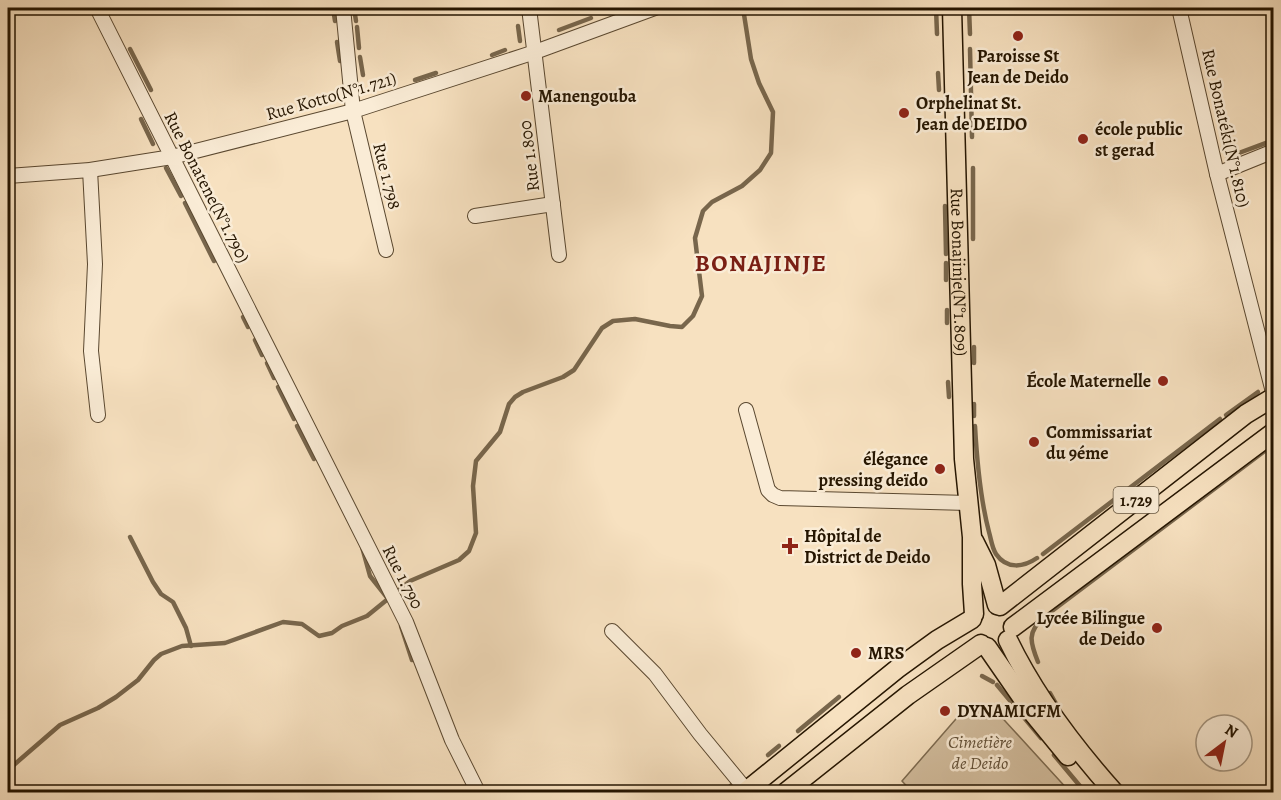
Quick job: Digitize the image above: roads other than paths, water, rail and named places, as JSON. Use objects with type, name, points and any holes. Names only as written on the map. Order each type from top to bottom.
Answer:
[{"type":"main road","name":"Rue Bonajinje(N°1.809)","points":[[952,8],[956,206],[968,503],[972,537],[973,617]]},
{"type":"main road","name":"1.729","points":[[998,606],[1246,414],[1274,396]]},
{"type":"main road","name":"1.729","points":[[1011,634],[1274,432]]},
{"type":"main road","name":"Rue Bonajinje(N°1.809)","points":[[972,537],[987,565],[998,606]]},
{"type":"main road","points":[[746,792],[897,669],[987,605],[998,606],[1008,612],[1011,634],[1030,681],[1074,744],[1114,792]]},
{"type":"main road","points":[[973,617],[971,625],[973,636],[984,645],[1032,712],[1098,792]]},
{"type":"main road","points":[[786,792],[908,695],[984,645],[998,646],[1011,634]]},
{"type":"street","name":"Rue Bonatene(N°1.790)","points":[[97,8],[284,384]]},
{"type":"street","name":"Rue 1.798","points":[[343,8],[353,111],[386,250]]},
{"type":"street","name":"Rue 1.800","points":[[528,8],[559,255]]},
{"type":"street","name":"Rue Kotto(N°1.721)","points":[[8,176],[90,170],[172,157],[353,111],[535,52],[655,8]]},
{"type":"street","name":"Rue Bonatéki(N°1.810)","points":[[1179,8],[1217,174],[1274,396]]},
{"type":"street","points":[[1217,174],[1274,151]]},
{"type":"street","points":[[90,170],[95,264],[91,351],[98,414]]},
{"type":"street","points":[[475,216],[553,204]]},
{"type":"street","name":"Rue 1.790","points":[[284,384],[406,622],[452,740],[478,792]]},
{"type":"street","points":[[746,410],[768,490],[780,498],[968,503]]},
{"type":"street","points":[[612,631],[655,674],[746,792]]},
{"type":"waterway","points":[[333,8],[335,21]]},
{"type":"waterway","points":[[354,8],[356,21]]},
{"type":"waterway","points":[[614,9],[618,8]]},
{"type":"waterway","points":[[8,770],[60,725],[116,697],[138,680],[161,654],[182,646],[225,643],[283,622],[302,624],[319,636],[332,633],[342,626],[367,616],[410,581],[459,560],[469,551],[476,533],[473,486],[476,461],[500,432],[509,404],[515,397],[574,370],[602,328],[613,321],[635,319],[682,327],[693,316],[702,296],[695,238],[703,211],[712,202],[742,186],[760,170],[771,153],[773,112],[759,83],[751,59],[743,8]]},
{"type":"waterway","points":[[936,8],[937,34]]},
{"type":"waterway","points":[[969,8],[970,34]]},
{"type":"waterway","points":[[559,30],[591,18]]},
{"type":"waterway","points":[[518,26],[520,41]]},
{"type":"waterway","points":[[357,27],[359,48]]},
{"type":"waterway","points":[[337,42],[340,61]]},
{"type":"waterway","points":[[130,49],[151,90]]},
{"type":"waterway","points":[[970,49],[972,137]]},
{"type":"waterway","points":[[492,55],[505,50]]},
{"type":"waterway","points":[[360,57],[363,75]]},
{"type":"waterway","points":[[415,80],[436,73]]},
{"type":"waterway","points":[[938,73],[939,90]]},
{"type":"waterway","points":[[141,119],[153,144]]},
{"type":"waterway","points":[[1228,157],[1274,140]]},
{"type":"waterway","points":[[166,168],[181,196]]},
{"type":"waterway","points":[[973,168],[973,239]]},
{"type":"waterway","points":[[185,203],[214,261]]},
{"type":"waterway","points":[[945,206],[946,254]]},
{"type":"waterway","points":[[946,263],[946,280]]},
{"type":"waterway","points":[[947,310],[947,323]]},
{"type":"waterway","points":[[243,317],[248,327]]},
{"type":"waterway","points":[[255,340],[262,355]]},
{"type":"waterway","points":[[974,347],[974,363]]},
{"type":"waterway","points":[[267,363],[274,378]]},
{"type":"waterway","points":[[948,382],[949,397]]},
{"type":"waterway","points":[[278,387],[294,419]]},
{"type":"waterway","points":[[1226,415],[1258,392]]},
{"type":"waterway","points":[[974,404],[974,416]]},
{"type":"waterway","points":[[1043,554],[1220,419]]},
{"type":"waterway","points":[[297,426],[314,459]]},
{"type":"waterway","points":[[975,426],[981,493],[995,552],[1000,559],[1010,565],[1021,565],[1037,558]]},
{"type":"waterway","points":[[1038,662],[1032,638],[1035,628],[1044,617],[1274,444]]},
{"type":"waterway","points":[[130,537],[153,582],[161,594],[173,602],[186,628],[191,646]]},
{"type":"waterway","points":[[362,547],[370,576],[389,600]]},
{"type":"waterway","points":[[401,626],[412,660]]},
{"type":"waterway","points":[[982,676],[993,682]]},
{"type":"waterway","points":[[997,685],[1041,738]]},
{"type":"waterway","points":[[1050,693],[1059,709]]},
{"type":"waterway","points":[[798,731],[839,697]]},
{"type":"waterway","points":[[768,755],[779,746]]},
{"type":"waterway","points":[[1054,755],[1085,792]]},
{"type":"waterway","points":[[724,792],[733,784]]},
{"type":"place","name":"Paroisse St Jean de Deido","points":[[1018,36]]},
{"type":"place","name":"Manengouba","points":[[526,96]]},
{"type":"place","name":"Orphelinat St. Jean de DEIDO","points":[[904,113]]},
{"type":"place","name":"école public st gerad","points":[[1083,139]]},
{"type":"place","name":"École Maternelle","points":[[1163,381]]},
{"type":"place","name":"Commissariat du 9éme","points":[[1034,442]]},
{"type":"place","name":"élégance pressing deïdo","points":[[940,469]]},
{"type":"place","name":"Hôpital de District de Deido","points":[[790,546]]},
{"type":"place","name":"Lycée Bilingue de Deido","points":[[1157,628]]},
{"type":"place","name":"MRS","points":[[856,653]]},
{"type":"place","name":"DYNAMICFM","points":[[945,711]]},
{"type":"district","name":"BONAJINJE","points":[[761,263]]},
{"type":"park label","name":"Cimetière de Deido","points":[[980,752]]}]
